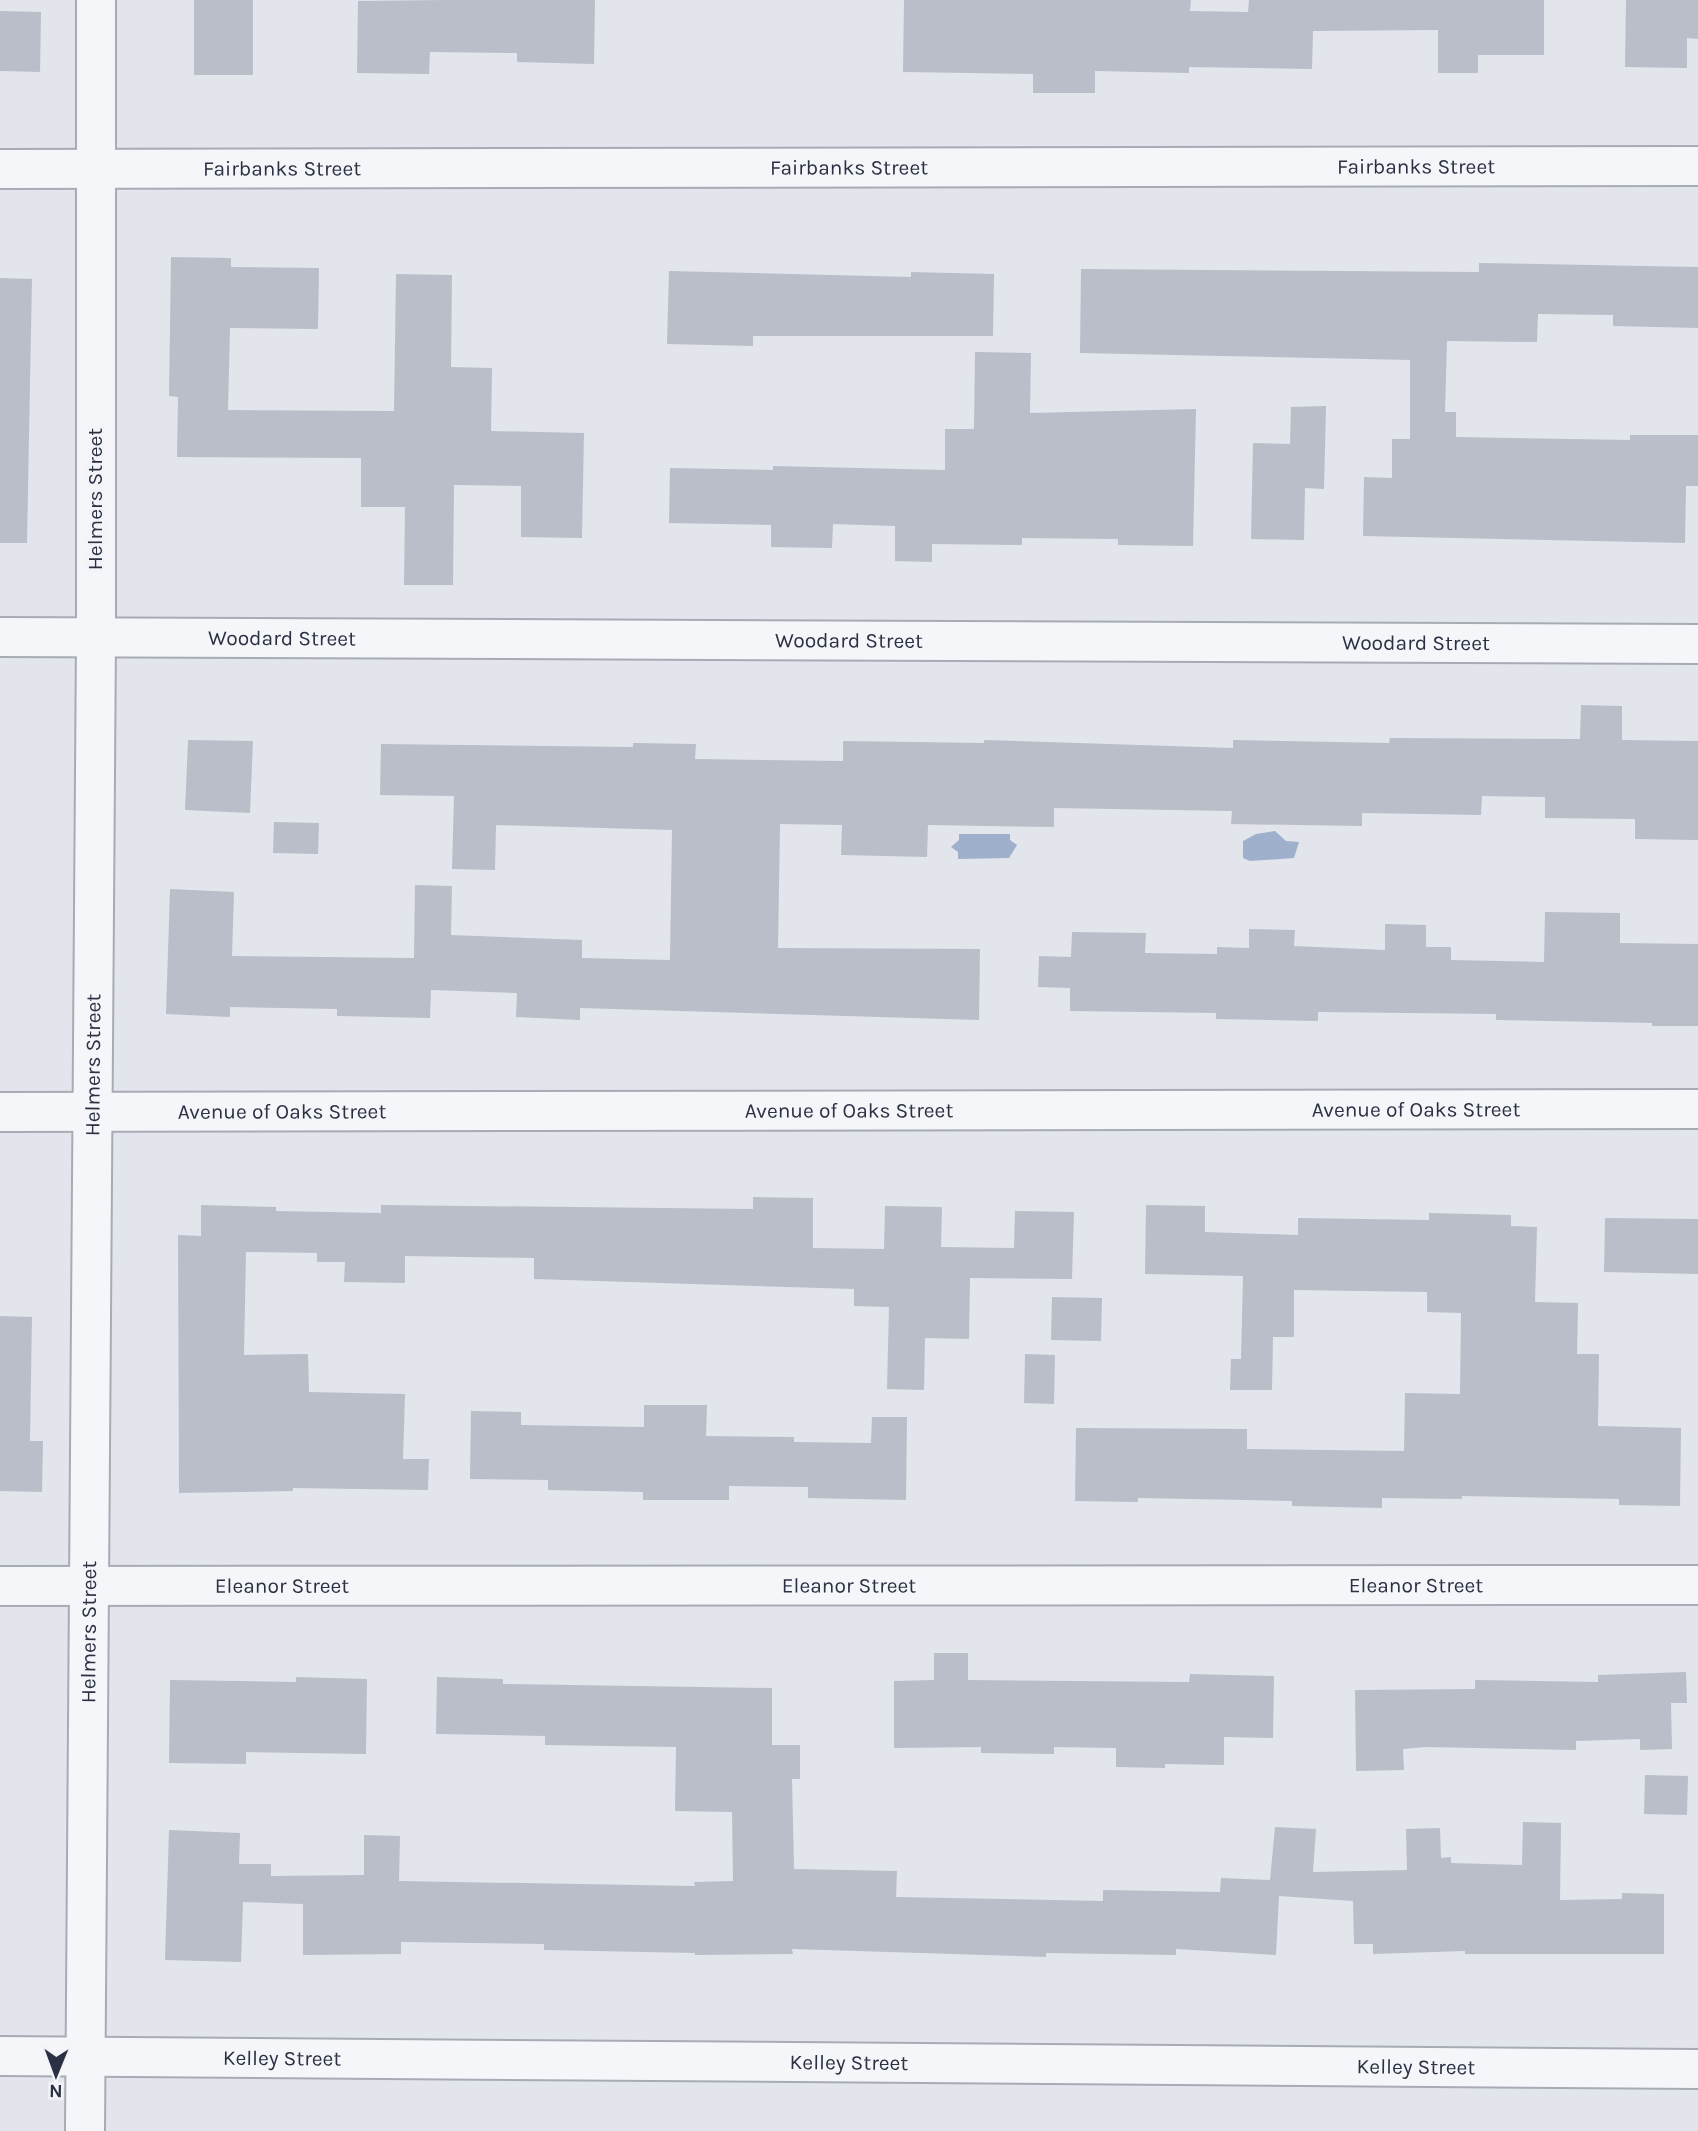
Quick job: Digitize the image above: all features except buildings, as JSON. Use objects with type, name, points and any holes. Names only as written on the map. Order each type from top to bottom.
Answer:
[{"type":"street","name":"Helmers Street","points":[[85,2131],[96,637],[96,0]]},
{"type":"street","name":"Fairbanks Street","points":[[0,169],[1698,166]]},
{"type":"street","name":"Woodard Street","points":[[0,637],[1698,644]]},
{"type":"street","name":"Avenue of Oaks Street","points":[[0,1112],[1698,1109]]},
{"type":"street","name":"Eleanor Street","points":[[0,1586],[1698,1586]]},
{"type":"street","name":"Kelley Street","points":[[0,2056],[1698,2069]]},
{"type":"water","points":[[1275,831],[1286,841],[1299,842],[1294,858],[1250,861],[1243,858],[1243,841],[1256,834]]},
{"type":"water","points":[[959,834],[1010,834],[1010,840],[1017,845],[1009,858],[958,859],[958,852],[951,847],[959,840]]}]
